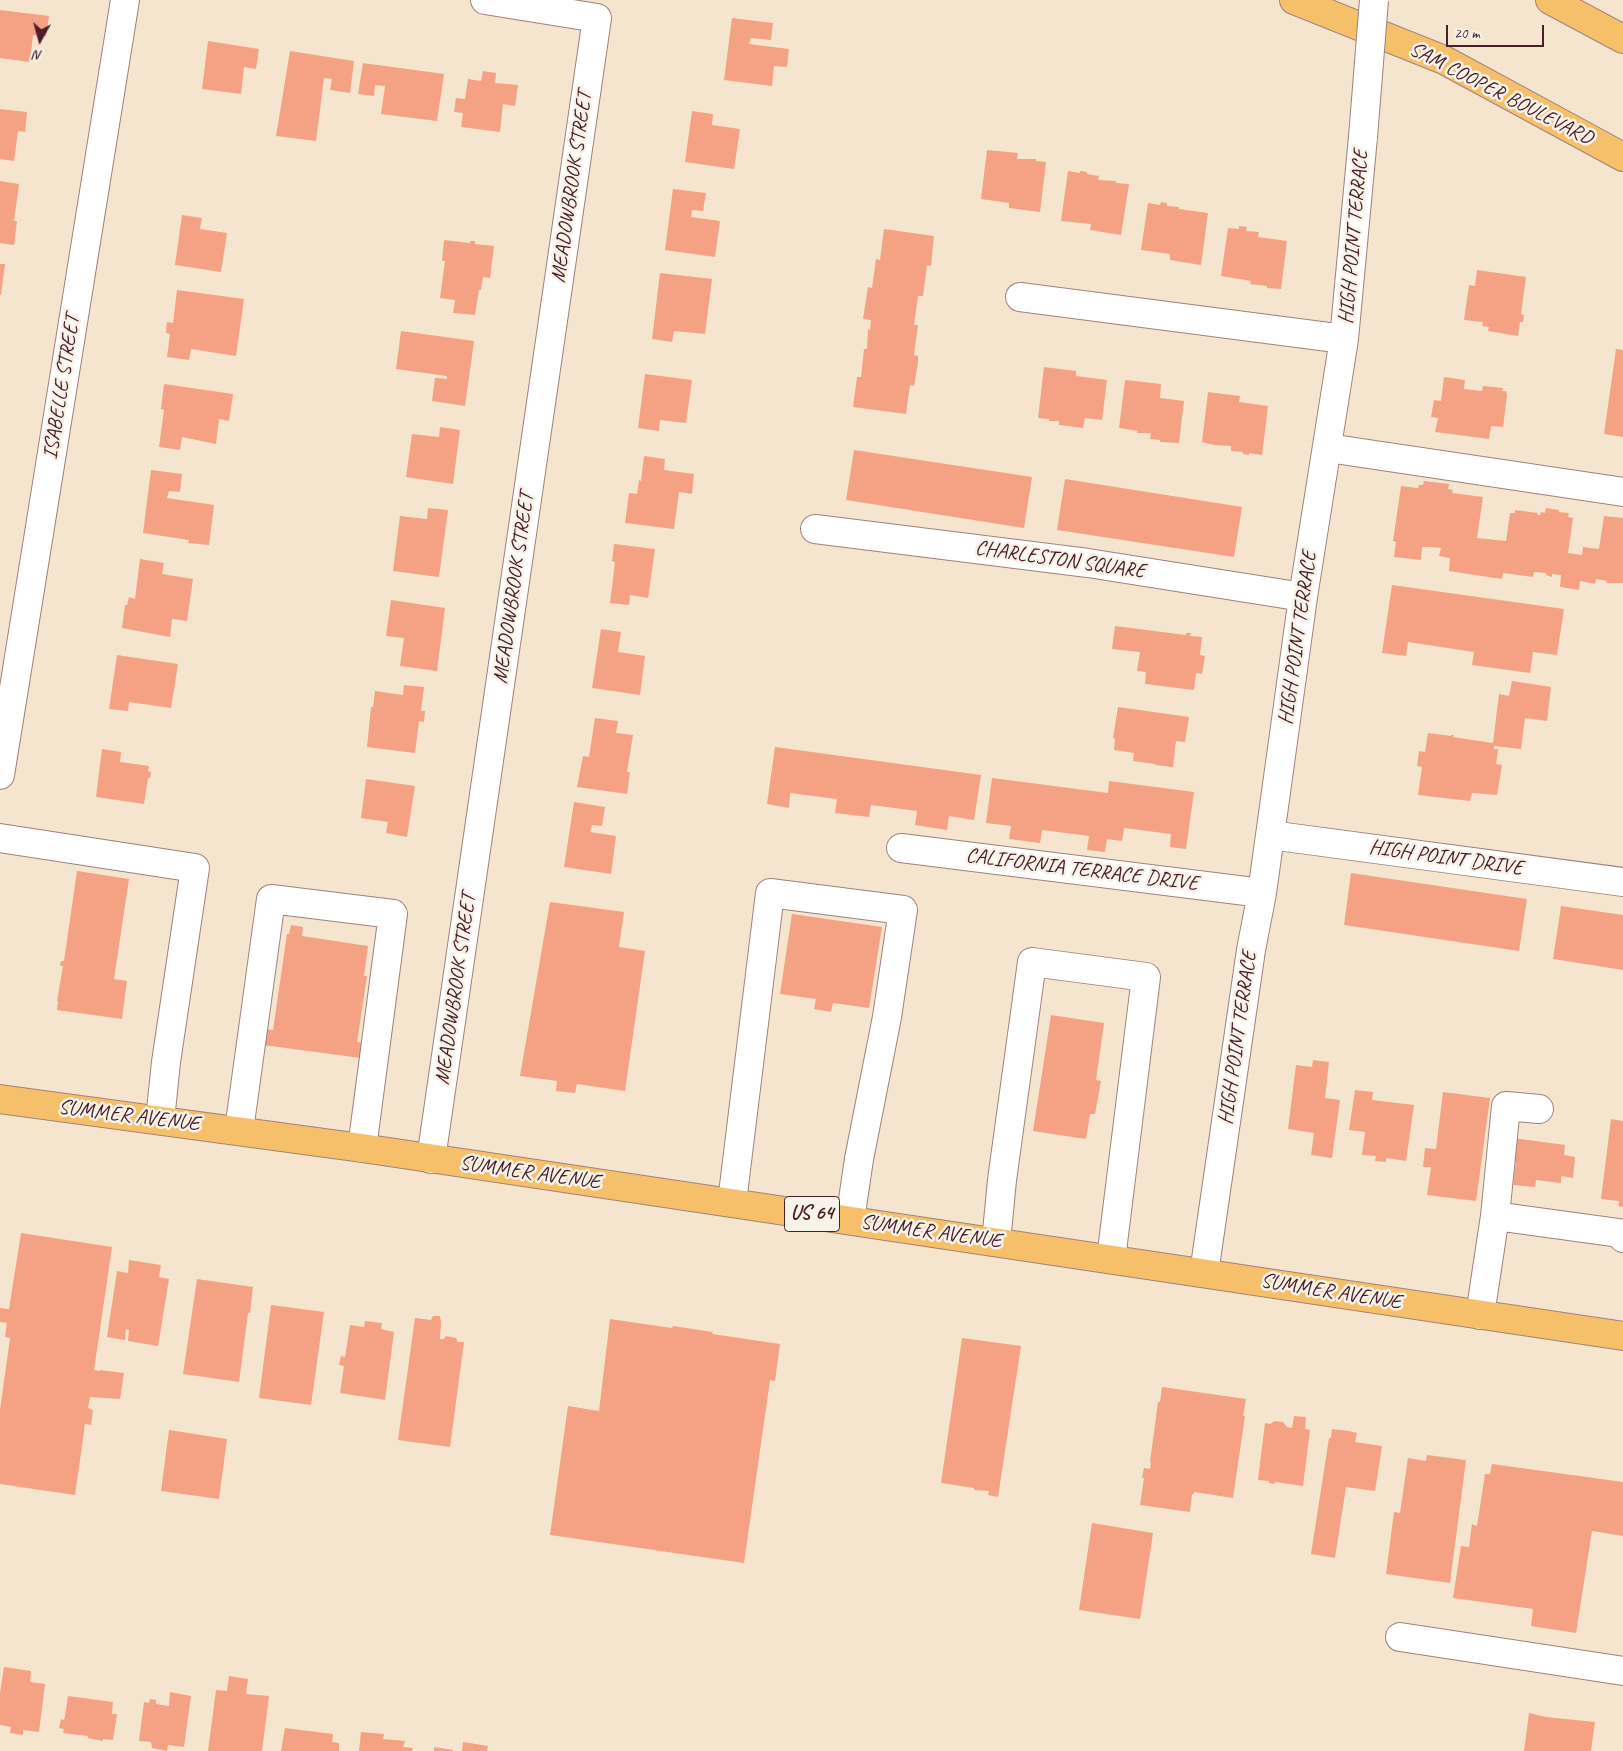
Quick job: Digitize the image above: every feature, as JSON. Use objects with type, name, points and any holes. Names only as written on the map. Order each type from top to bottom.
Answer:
[{"type":"main road","name":"SAM COOPER BOULEVARD","points":[[1294,0],[1444,60],[1623,157]]},
{"type":"main road","points":[[1550,0],[1623,39]]},
{"type":"main road","name":"SUMMER AVENUE","points":[[0,1099],[239,1130],[431,1158],[1623,1336]]},
{"type":"street","name":"ISABELLE STREET","points":[[0,775],[124,0]]},
{"type":"street","name":"MEADOWBROOK STREET","points":[[431,1158],[597,18],[485,0]]},
{"type":"street","name":"HIGH POINT TERRACE","points":[[1204,1273],[1251,950],[1262,893],[1303,597],[1344,339],[1374,0]]},
{"type":"street","points":[[1020,297],[1344,339]]},
{"type":"street","points":[[1328,448],[1623,492]]},
{"type":"street","name":"CHARLESTON SQUARE","points":[[815,529],[1088,563],[1303,597]]},
{"type":"street","name":"HIGH POINT DRIVE","points":[[1270,835],[1623,882]]},
{"type":"street","points":[[0,838],[195,868],[166,1062],[160,1120]]},
{"type":"street","name":"CALIFORNIA TERRACE DRIVE","points":[[901,848],[1262,893]]},
{"type":"street","points":[[732,1202],[770,893],[903,910],[887,1017],[859,1159],[850,1220]]},
{"type":"street","points":[[239,1130],[271,899],[392,914],[362,1148]]},
{"type":"street","points":[[996,1242],[1002,1180],[1032,962],[1146,977],[1111,1260]]},
{"type":"street","points":[[1480,1315],[1495,1216],[1506,1106],[1539,1109]]},
{"type":"street","points":[[1495,1216],[1619,1233],[1623,1238]]},
{"type":"street","points":[[1400,1638],[1623,1671]]},
{"type":"building","points":[[0,10],[49,16],[46,36],[33,35],[30,62],[0,58]]},
{"type":"building","points":[[732,18],[773,23],[771,40],[751,38],[749,44],[789,49],[787,67],[774,66],[772,86],[724,80]]},
{"type":"building","points":[[208,41],[259,49],[256,69],[244,67],[241,94],[202,89]]},
{"type":"building","points":[[290,51],[354,61],[350,93],[330,90],[332,79],[324,78],[316,141],[276,136]]},
{"type":"building","points":[[363,63],[444,74],[437,121],[381,114],[385,86],[375,85],[374,96],[358,94]]},
{"type":"building","points":[[483,71],[496,73],[495,83],[518,85],[515,106],[503,104],[500,132],[461,127],[463,113],[454,112],[456,98],[465,99],[468,79],[481,81]]},
{"type":"building","points":[[0,109],[27,112],[25,132],[18,131],[14,161],[0,159]]},
{"type":"building","points":[[692,111],[713,114],[712,125],[740,129],[734,169],[685,162]]},
{"type":"building","points":[[987,150],[1018,153],[1017,159],[1036,159],[1036,161],[1046,162],[1040,212],[1009,208],[1009,203],[981,199]]},
{"type":"building","points":[[1068,171],[1087,172],[1087,174],[1099,176],[1098,180],[1129,184],[1121,235],[1090,230],[1091,224],[1061,221]]},
{"type":"building","points":[[0,181],[19,184],[14,221],[17,221],[14,245],[0,243]]},
{"type":"building","points":[[673,189],[706,193],[703,211],[692,210],[691,217],[720,221],[715,257],[665,250]]},
{"type":"building","points":[[1161,202],[1167,203],[1167,206],[1179,207],[1179,209],[1208,213],[1201,265],[1170,260],[1170,254],[1141,250],[1148,203],[1160,205]]},
{"type":"building","points":[[182,215],[202,218],[200,229],[227,233],[221,272],[175,265]]},
{"type":"building","points":[[1239,226],[1247,227],[1246,231],[1259,232],[1258,237],[1287,241],[1281,289],[1267,288],[1267,286],[1250,284],[1251,281],[1221,276],[1228,228],[1239,229]]},
{"type":"building","points":[[884,229],[934,236],[931,266],[927,265],[923,296],[918,296],[914,325],[918,325],[914,355],[918,356],[918,363],[914,386],[910,385],[906,414],[853,407],[857,377],[861,377],[864,349],[867,349],[868,329],[870,330],[871,320],[863,319],[868,287],[872,288],[876,259],[880,260]]},
{"type":"building","points":[[444,240],[470,243],[470,241],[475,241],[475,244],[494,246],[490,278],[483,277],[475,315],[453,313],[455,300],[440,298],[445,261],[442,261]]},
{"type":"building","points":[[0,264],[5,264],[1,295],[0,295]]},
{"type":"building","points":[[1477,270],[1526,277],[1521,314],[1524,315],[1523,322],[1520,322],[1518,336],[1488,331],[1489,327],[1482,326],[1483,322],[1464,320],[1469,285],[1475,286]]},
{"type":"building","points":[[660,273],[712,279],[705,334],[674,331],[672,342],[652,339]]},
{"type":"building","points":[[177,290],[244,299],[236,356],[191,349],[189,360],[167,357],[170,334],[166,333],[167,322],[173,323]]},
{"type":"building","points":[[401,331],[474,341],[465,406],[432,401],[435,378],[447,379],[447,376],[396,369]]},
{"type":"building","points":[[1616,349],[1623,350],[1623,437],[1604,434]]},
{"type":"building","points":[[1044,367],[1076,371],[1076,376],[1107,380],[1102,420],[1085,418],[1083,428],[1059,425],[1059,421],[1038,418]]},
{"type":"building","points":[[645,374],[692,380],[686,423],[660,420],[659,431],[638,428]]},
{"type":"building","points":[[1444,377],[1465,380],[1464,389],[1482,391],[1483,386],[1503,388],[1502,391],[1506,391],[1507,395],[1503,427],[1491,426],[1489,439],[1435,432],[1438,418],[1431,417],[1434,400],[1441,401]]},
{"type":"building","points":[[1125,380],[1161,384],[1160,398],[1184,401],[1179,443],[1160,442],[1160,440],[1150,439],[1151,433],[1137,433],[1138,431],[1119,428]]},
{"type":"building","points":[[164,384],[233,394],[229,421],[219,419],[216,444],[182,437],[180,450],[159,447],[164,410],[161,409]]},
{"type":"building","points":[[1208,392],[1240,396],[1239,402],[1268,406],[1262,455],[1243,454],[1243,452],[1231,451],[1231,446],[1202,442]]},
{"type":"building","points":[[440,427],[460,430],[453,484],[406,477],[412,434],[439,437]]},
{"type":"building","points":[[854,450],[1032,477],[1024,528],[846,500]]},
{"type":"building","points":[[644,456],[665,459],[664,470],[694,474],[692,494],[679,492],[674,529],[625,523],[629,493],[637,494],[639,480],[641,481]]},
{"type":"building","points":[[151,470],[182,474],[180,492],[169,491],[167,498],[214,505],[209,545],[188,543],[189,540],[143,533]]},
{"type":"building","points":[[1065,479],[1242,507],[1234,557],[1057,530]]},
{"type":"building","points":[[1424,481],[1449,484],[1448,489],[1453,490],[1452,493],[1483,497],[1477,538],[1506,541],[1510,513],[1515,513],[1515,510],[1538,513],[1537,515],[1540,515],[1541,512],[1545,513],[1546,508],[1559,510],[1559,512],[1569,513],[1568,517],[1573,518],[1568,553],[1582,555],[1583,547],[1599,549],[1604,516],[1623,518],[1623,583],[1606,583],[1607,581],[1596,579],[1595,584],[1580,581],[1579,590],[1560,587],[1561,575],[1552,574],[1552,577],[1546,575],[1546,573],[1534,572],[1533,577],[1503,573],[1502,579],[1449,571],[1450,558],[1439,556],[1441,548],[1422,547],[1421,560],[1394,557],[1396,542],[1393,541],[1401,486],[1418,488],[1419,485],[1423,485]]},
{"type":"building","points":[[428,508],[448,510],[439,577],[393,571],[400,516],[427,519]]},
{"type":"building","points":[[614,544],[655,549],[648,598],[630,595],[629,605],[610,603],[615,562],[612,561]]},
{"type":"building","points":[[140,559],[164,563],[162,574],[193,579],[187,621],[172,619],[170,637],[122,628],[125,605],[127,605],[129,597],[135,599]]},
{"type":"building","points":[[1392,585],[1564,609],[1557,655],[1533,652],[1530,673],[1472,665],[1474,652],[1408,642],[1406,656],[1382,653]]},
{"type":"building","points":[[391,600],[445,608],[437,671],[400,666],[404,638],[386,636]]},
{"type":"building","points":[[1115,626],[1186,635],[1186,633],[1191,633],[1190,636],[1202,637],[1200,655],[1205,656],[1202,674],[1196,673],[1194,690],[1145,684],[1146,672],[1137,671],[1140,652],[1112,649]]},
{"type":"building","points":[[601,629],[621,632],[618,652],[645,656],[640,695],[592,688]]},
{"type":"building","points":[[117,655],[178,664],[171,708],[129,702],[128,711],[109,709]]},
{"type":"building","points":[[1512,681],[1551,687],[1547,721],[1525,718],[1521,749],[1494,746],[1494,749],[1498,749],[1496,764],[1502,765],[1497,795],[1472,793],[1470,801],[1418,795],[1422,767],[1417,766],[1419,751],[1425,752],[1428,733],[1454,735],[1453,737],[1493,743],[1499,694],[1509,696]]},
{"type":"building","points":[[404,685],[424,687],[421,711],[425,711],[424,722],[419,721],[415,753],[367,747],[371,707],[373,707],[375,691],[403,695]]},
{"type":"building","points":[[1118,707],[1189,717],[1185,742],[1176,741],[1173,767],[1133,761],[1134,753],[1114,750],[1115,739],[1113,738]]},
{"type":"building","points":[[595,718],[618,721],[616,733],[633,735],[627,772],[630,772],[627,794],[577,787],[583,756],[589,757]]},
{"type":"building","points":[[775,747],[981,775],[974,820],[949,816],[947,830],[915,825],[917,811],[871,805],[869,817],[835,813],[837,799],[790,793],[789,808],[767,804]]},
{"type":"building","points":[[102,749],[121,752],[120,762],[149,766],[148,771],[151,772],[150,778],[148,778],[144,804],[96,797]]},
{"type":"building","points":[[992,778],[1108,793],[1109,781],[1194,792],[1186,849],[1170,847],[1171,834],[1124,828],[1122,841],[1107,839],[1105,852],[1087,850],[1089,836],[1042,830],[1040,843],[1009,839],[1011,826],[986,823]]},
{"type":"building","points":[[366,779],[415,786],[407,837],[386,833],[388,822],[361,818]]},
{"type":"building","points":[[574,802],[605,807],[602,826],[592,825],[590,832],[616,836],[611,874],[564,867]]},
{"type":"building","points":[[77,871],[129,879],[114,979],[127,981],[122,1019],[57,1010],[63,966],[60,966],[61,961],[64,961]]},
{"type":"building","points":[[1351,873],[1527,899],[1519,951],[1344,925]]},
{"type":"building","points":[[550,902],[624,912],[619,947],[645,951],[625,1091],[577,1084],[575,1093],[556,1091],[557,1081],[520,1076]]},
{"type":"building","points":[[1561,906],[1623,915],[1623,970],[1553,959]]},
{"type":"building","points":[[792,914],[882,927],[869,1008],[833,1003],[831,1012],[814,1009],[816,999],[780,994]]},
{"type":"building","points":[[291,925],[303,927],[302,936],[368,946],[364,976],[367,976],[357,1042],[363,1043],[361,1058],[263,1045],[266,1029],[273,1030],[287,934],[289,934]]},
{"type":"building","points":[[1051,1015],[1104,1023],[1096,1080],[1101,1081],[1095,1114],[1090,1114],[1086,1139],[1033,1131]]},
{"type":"building","points":[[1313,1060],[1329,1062],[1325,1098],[1340,1100],[1332,1158],[1311,1155],[1314,1133],[1288,1129],[1296,1065],[1312,1067]]},
{"type":"building","points":[[1355,1090],[1373,1092],[1372,1100],[1414,1105],[1406,1161],[1386,1158],[1386,1162],[1375,1161],[1376,1156],[1362,1155],[1365,1132],[1349,1130]]},
{"type":"building","points":[[1443,1092],[1490,1098],[1476,1201],[1427,1195],[1431,1167],[1423,1167],[1425,1148],[1436,1149]]},
{"type":"building","points":[[1611,1119],[1623,1121],[1623,1207],[1618,1206],[1619,1201],[1601,1199]]},
{"type":"building","points":[[1513,1138],[1565,1145],[1564,1155],[1575,1157],[1573,1178],[1561,1176],[1561,1183],[1536,1180],[1535,1187],[1513,1185],[1516,1162],[1510,1161]]},
{"type":"building","points":[[21,1233],[112,1247],[94,1370],[124,1373],[120,1399],[90,1397],[88,1408],[93,1410],[91,1425],[85,1424],[75,1495],[0,1484],[0,1410],[10,1338],[5,1337],[7,1323],[0,1322],[0,1308],[9,1309]]},
{"type":"building","points":[[129,1260],[161,1265],[159,1277],[169,1279],[158,1346],[128,1341],[129,1330],[126,1329],[125,1340],[107,1337],[117,1271],[128,1273]]},
{"type":"building","points":[[197,1279],[253,1287],[239,1382],[183,1374]]},
{"type":"building","points":[[271,1305],[324,1312],[311,1405],[259,1398]]},
{"type":"building","points":[[433,1316],[440,1316],[440,1339],[444,1339],[446,1336],[456,1338],[458,1342],[464,1342],[450,1447],[398,1440],[415,1318],[431,1320]]},
{"type":"building","points":[[610,1319],[672,1328],[673,1326],[780,1344],[775,1381],[770,1380],[744,1563],[550,1535],[568,1406],[599,1411]]},
{"type":"building","points":[[365,1321],[382,1323],[381,1329],[394,1332],[385,1400],[340,1393],[344,1366],[339,1365],[341,1356],[345,1357],[350,1325],[364,1327]]},
{"type":"building","points":[[962,1338],[1021,1346],[998,1497],[988,1495],[989,1491],[941,1483]]},
{"type":"building","points":[[1162,1387],[1246,1399],[1233,1498],[1194,1492],[1192,1494],[1190,1512],[1140,1505],[1144,1468],[1150,1469],[1158,1402],[1160,1402]]},
{"type":"building","points":[[1294,1416],[1306,1417],[1305,1429],[1310,1430],[1303,1486],[1275,1482],[1274,1484],[1269,1483],[1269,1481],[1258,1480],[1265,1423],[1283,1422],[1287,1427],[1292,1428]]},
{"type":"building","points":[[1332,1429],[1357,1433],[1355,1442],[1382,1446],[1375,1491],[1346,1487],[1335,1558],[1311,1554]]},
{"type":"building","points":[[169,1430],[227,1439],[219,1499],[161,1491]]},
{"type":"building","points":[[1427,1455],[1466,1460],[1450,1583],[1386,1574],[1394,1512],[1400,1513],[1408,1458],[1426,1461]]},
{"type":"building","points":[[1492,1464],[1623,1482],[1623,1536],[1592,1531],[1576,1633],[1531,1626],[1533,1609],[1453,1598],[1461,1546],[1469,1547],[1472,1524],[1477,1526],[1485,1474],[1490,1474]]},
{"type":"building","points":[[1092,1523],[1153,1533],[1140,1619],[1079,1610]]},
{"type":"building","points":[[4,1667],[31,1671],[30,1682],[45,1684],[39,1732],[23,1730],[23,1735],[10,1733],[11,1727],[0,1725],[0,1693]]},
{"type":"building","points":[[229,1676],[248,1679],[246,1694],[269,1696],[262,1751],[208,1751],[216,1690],[227,1691]]},
{"type":"building","points":[[170,1692],[191,1696],[184,1747],[168,1745],[167,1751],[152,1748],[151,1742],[139,1741],[144,1702],[149,1703],[150,1699],[156,1700],[156,1704],[169,1706]]},
{"type":"building","points":[[68,1696],[113,1702],[112,1714],[117,1714],[113,1740],[103,1739],[103,1741],[88,1738],[88,1736],[63,1733],[64,1729],[59,1728],[61,1719],[64,1720]]},
{"type":"building","points":[[1529,1713],[1546,1717],[1595,1722],[1591,1751],[1524,1751]]},
{"type":"building","points":[[285,1728],[333,1734],[332,1742],[339,1743],[339,1751],[281,1751]]},
{"type":"building","points":[[361,1732],[384,1734],[383,1739],[405,1741],[403,1747],[413,1748],[412,1751],[359,1751]]},
{"type":"building","points":[[463,1742],[488,1746],[487,1751],[462,1751]]},
{"type":"building","points":[[434,1747],[453,1750],[453,1751],[434,1751]]}]
